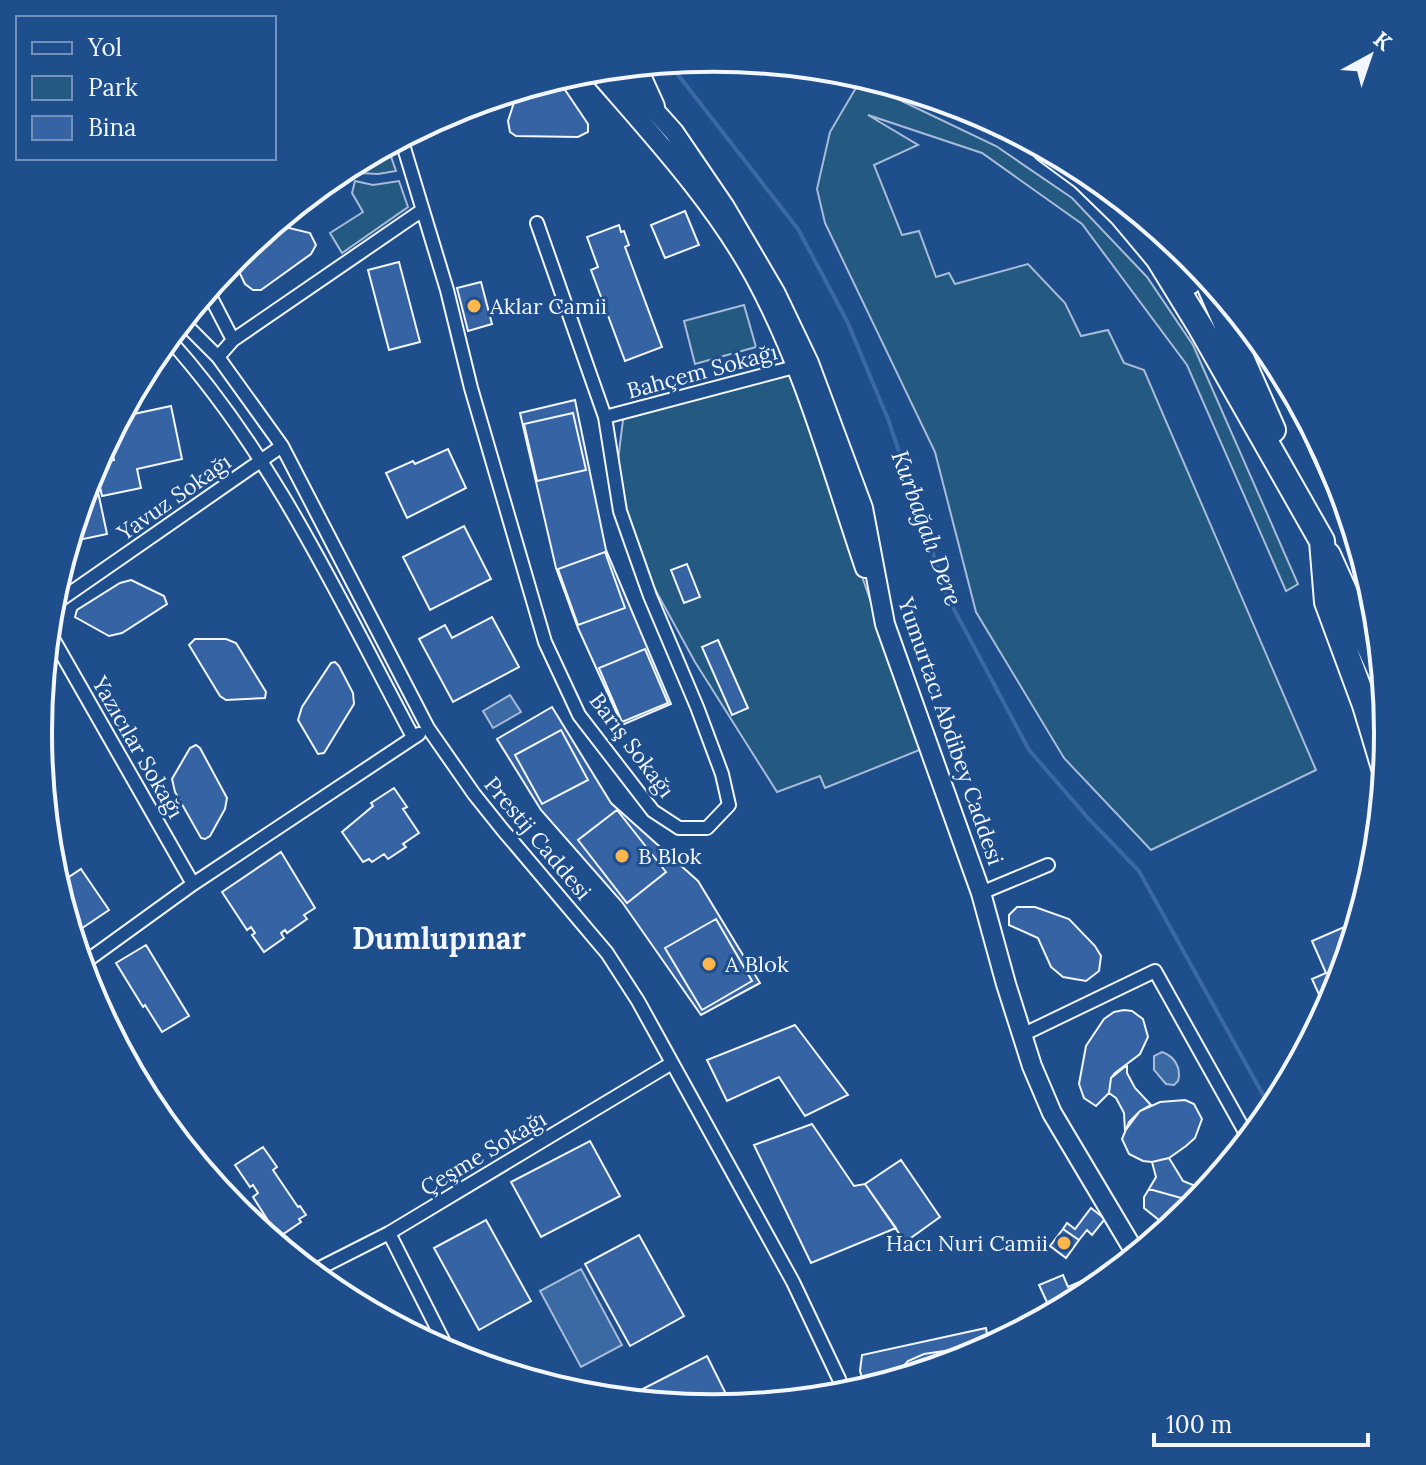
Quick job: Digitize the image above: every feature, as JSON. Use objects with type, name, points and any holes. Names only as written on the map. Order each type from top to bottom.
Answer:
[{"type":"highway","points":[[638,76],[652,107]]},
{"type":"highway","points":[[1117,209],[1158,258],[1322,541],[1327,602],[1374,735]]},
{"type":"highway","points":[[1182,267],[1271,454]]},
{"type":"highway","points":[[1220,309],[1367,642]]},
{"type":"main road","name":"Yumurtacı Abdibey Caddesi","points":[[625,77],[674,132],[743,234],[775,292],[802,365],[863,508],[885,624],[981,893],[1022,1035],[1052,1113],[1130,1244]]},
{"type":"main road","points":[[605,81],[666,151],[709,208],[755,277],[802,365]]},
{"type":"street","name":"Barış Sokağı","points":[[404,149],[447,290],[471,388],[545,642],[579,715],[653,811],[679,828],[707,828],[729,805],[722,774],[650,596],[620,511],[605,417]]},
{"type":"street","points":[[218,357],[233,340],[421,211]]},
{"type":"street","points":[[537,223],[605,417]]},
{"type":"street","points":[[213,301],[233,340]]},
{"type":"street","name":"Prestij Caddesi","points":[[190,329],[218,357],[282,446],[428,728],[483,806],[607,953],[672,1063],[793,1282],[840,1381]]},
{"type":"street","points":[[176,347],[204,378],[261,461],[413,737]]},
{"type":"street","name":"Bahçem Sokağı","points":[[605,417],[802,365]]},
{"type":"street","name":"Yavuz Sokağı","points":[[67,595],[282,446]]},
{"type":"street","name":"Yazıcılar Sokağı","points":[[58,647],[193,884]]},
{"type":"street","points":[[92,957],[193,884],[428,728]]},
{"type":"street","points":[[981,893],[1048,865]]},
{"type":"street","points":[[1022,1035],[1155,971],[1243,1128]]},
{"type":"street","name":"Çeşme Sokağı","points":[[324,1266],[389,1233],[672,1063]]},
{"type":"street","points":[[389,1233],[440,1334]]},
{"type":"green space","points":[[856,87],[894,97],[996,146],[1072,198],[1147,277],[1193,345],[1298,584],[1286,591],[1187,365],[1082,224],[982,153],[868,115],[918,145],[874,165],[902,235],[919,231],[936,277],[949,273],[955,284],[1028,264],[1065,303],[1081,336],[1108,330],[1124,363],[1144,370],[1316,770],[1151,850],[1064,758],[976,612],[935,452],[825,223],[817,189],[830,132]]},
{"type":"green space","points":[[391,156],[396,171],[362,173]]},
{"type":"green space","points":[[355,181],[373,185],[399,181],[408,207],[342,253],[330,233],[363,212],[352,193]]},
{"type":"green space","points":[[744,305],[756,347],[695,364],[684,321]]},
{"type":"green space","points":[[791,372],[922,749],[825,788],[820,776],[777,792],[695,662],[634,551],[617,468],[624,412]]},
{"type":"shaded area","points":[[510,695],[521,712],[493,728],[483,711]]},
{"type":"shaded area","points":[[1162,1052],[1178,1067],[1178,1081],[1174,1085],[1166,1084],[1154,1070],[1154,1056]]},
{"type":"shaded area","points":[[581,1269],[622,1345],[581,1367],[540,1291]]},
{"type":"building","points":[[564,89],[588,124],[588,132],[578,137],[516,136],[510,132],[508,121],[514,103]]},
{"type":"building","points":[[685,211],[699,245],[665,258],[651,225]]},
{"type":"building","points":[[619,225],[629,245],[625,247],[662,347],[625,361],[591,270],[598,267],[587,237]]},
{"type":"building","points":[[287,227],[310,233],[316,245],[311,254],[261,290],[253,290],[245,284],[239,272]]},
{"type":"building","points":[[399,262],[420,342],[389,350],[368,270]]},
{"type":"building","name":"Aklar Camii","points":[[481,282],[492,324],[468,331],[457,288]]},
{"type":"building","points":[[575,400],[606,550],[671,704],[622,725],[578,628],[556,568],[520,413]]},
{"type":"building","points":[[171,406],[182,459],[137,469],[141,488],[102,496],[102,480],[134,414]]},
{"type":"building","points":[[573,413],[586,470],[537,481],[524,424]]},
{"type":"building","points":[[448,449],[466,488],[407,518],[386,473]]},
{"type":"building","points":[[98,491],[107,534],[81,539]]},
{"type":"building","points":[[464,526],[491,579],[430,610],[403,557]]},
{"type":"building","points":[[605,552],[625,608],[578,625],[558,569]]},
{"type":"building","points":[[687,564],[700,597],[684,603],[671,570]]},
{"type":"building","points":[[131,580],[164,596],[167,604],[122,633],[109,636],[75,617],[77,610],[120,583]]},
{"type":"building","points":[[492,617],[519,667],[453,702],[419,639],[445,625],[452,638]]},
{"type":"building","points":[[195,639],[226,639],[236,643],[266,692],[265,698],[226,700],[220,696],[189,645]]},
{"type":"building","points":[[718,640],[748,708],[732,715],[702,647]]},
{"type":"building","points":[[645,649],[668,703],[622,722],[599,668]]},
{"type":"building","points":[[335,662],[353,693],[354,704],[324,753],[318,754],[298,720],[302,707],[331,663]]},
{"type":"building","points":[[552,707],[611,803],[698,881],[760,983],[701,1015],[622,902],[541,810],[497,739]]},
{"type":"building","points":[[561,730],[588,780],[542,804],[515,755]]},
{"type":"building","points":[[196,745],[227,798],[225,809],[210,836],[205,839],[201,838],[175,792],[172,779],[190,748]]},
{"type":"building","points":[[394,788],[419,833],[388,859],[384,854],[372,862],[369,859],[363,862],[342,832],[373,806],[371,803]]},
{"type":"building","name":"B Blok","points":[[617,810],[666,872],[627,903],[578,840]]},
{"type":"building","points":[[281,852],[315,908],[304,915],[307,919],[287,933],[285,930],[281,933],[284,938],[264,952],[252,935],[255,933],[251,927],[247,930],[222,892]]},
{"type":"building","points":[[81,869],[109,910],[82,928],[75,904],[69,877]]},
{"type":"building","points":[[1017,907],[1035,907],[1069,919],[1101,956],[1099,971],[1086,981],[1063,977],[1051,967],[1038,938],[1009,925],[1009,915]]},
{"type":"building","name":"A Blok","points":[[716,919],[752,981],[702,1010],[665,948]]},
{"type":"building","points":[[1344,927],[1319,995],[1312,979],[1326,973],[1312,941]]},
{"type":"building","points":[[146,945],[189,1016],[162,1032],[116,963]]},
{"type":"building","points":[[1124,1010],[1132,1011],[1143,1019],[1148,1037],[1140,1054],[1111,1078],[1109,1093],[1096,1106],[1084,1098],[1079,1084],[1086,1046],[1104,1019]]},
{"type":"building","points":[[795,1025],[848,1095],[805,1116],[779,1077],[727,1101],[707,1060]]},
{"type":"building","points":[[1127,1065],[1127,1073],[1135,1088],[1151,1105],[1140,1111],[1125,1131],[1124,1113],[1116,1098],[1109,1093],[1111,1078]]},
{"type":"building","points":[[1185,1100],[1194,1104],[1202,1119],[1195,1138],[1169,1158],[1152,1162],[1129,1154],[1122,1139],[1129,1122],[1140,1111],[1160,1102]]},
{"type":"building","points":[[812,1124],[854,1186],[865,1184],[896,1228],[811,1263],[754,1145]]},
{"type":"building","points":[[590,1141],[620,1196],[541,1237],[511,1182]]},
{"type":"building","points":[[263,1147],[277,1167],[273,1170],[306,1215],[299,1219],[301,1222],[283,1234],[277,1229],[267,1219],[253,1197],[258,1193],[253,1185],[250,1187],[235,1165]]},
{"type":"building","points":[[1169,1158],[1183,1181],[1194,1185],[1181,1198],[1149,1189],[1156,1177],[1152,1162]]},
{"type":"building","points":[[901,1160],[940,1217],[905,1242],[865,1184]]},
{"type":"building","points":[[1149,1189],[1181,1198],[1159,1220],[1144,1208],[1144,1197]]},
{"type":"building","points":[[1091,1208],[1105,1219],[1092,1235],[1087,1230],[1079,1240],[1063,1229],[1067,1223],[1075,1229]]},
{"type":"building","points":[[486,1220],[531,1301],[479,1330],[434,1248]]},
{"type":"building","name":"Hacı Nuri Camii","points":[[1063,1229],[1079,1240],[1066,1258],[1050,1246]]},
{"type":"building","points":[[639,1235],[684,1316],[630,1346],[585,1264]]},
{"type":"building","points":[[1063,1275],[1068,1287],[1081,1281],[1047,1302],[1039,1285]]},
{"type":"building","points":[[986,1328],[987,1333],[966,1343],[862,1376],[862,1355]]},
{"type":"building","points":[[944,1351],[905,1364],[908,1361],[924,1354]]},
{"type":"building","points":[[707,1356],[726,1393],[670,1392],[642,1389]]},
{"type":"waterway","name":"Kurbağalı Dere","points":[[676,73],[798,229],[847,321],[888,419],[948,598],[1029,750],[1139,871],[1265,1097]]},
{"type":"place","name":"Aklar Camii","points":[[474,306]]},
{"type":"place","name":"B Blok","points":[[622,856]]},
{"type":"place","name":"A Blok","points":[[709,964]]},
{"type":"place","name":"Hacı Nuri Camii","points":[[1064,1243]]},
{"type":"district","name":"Dumlupınar","points":[[439,938]]}]
